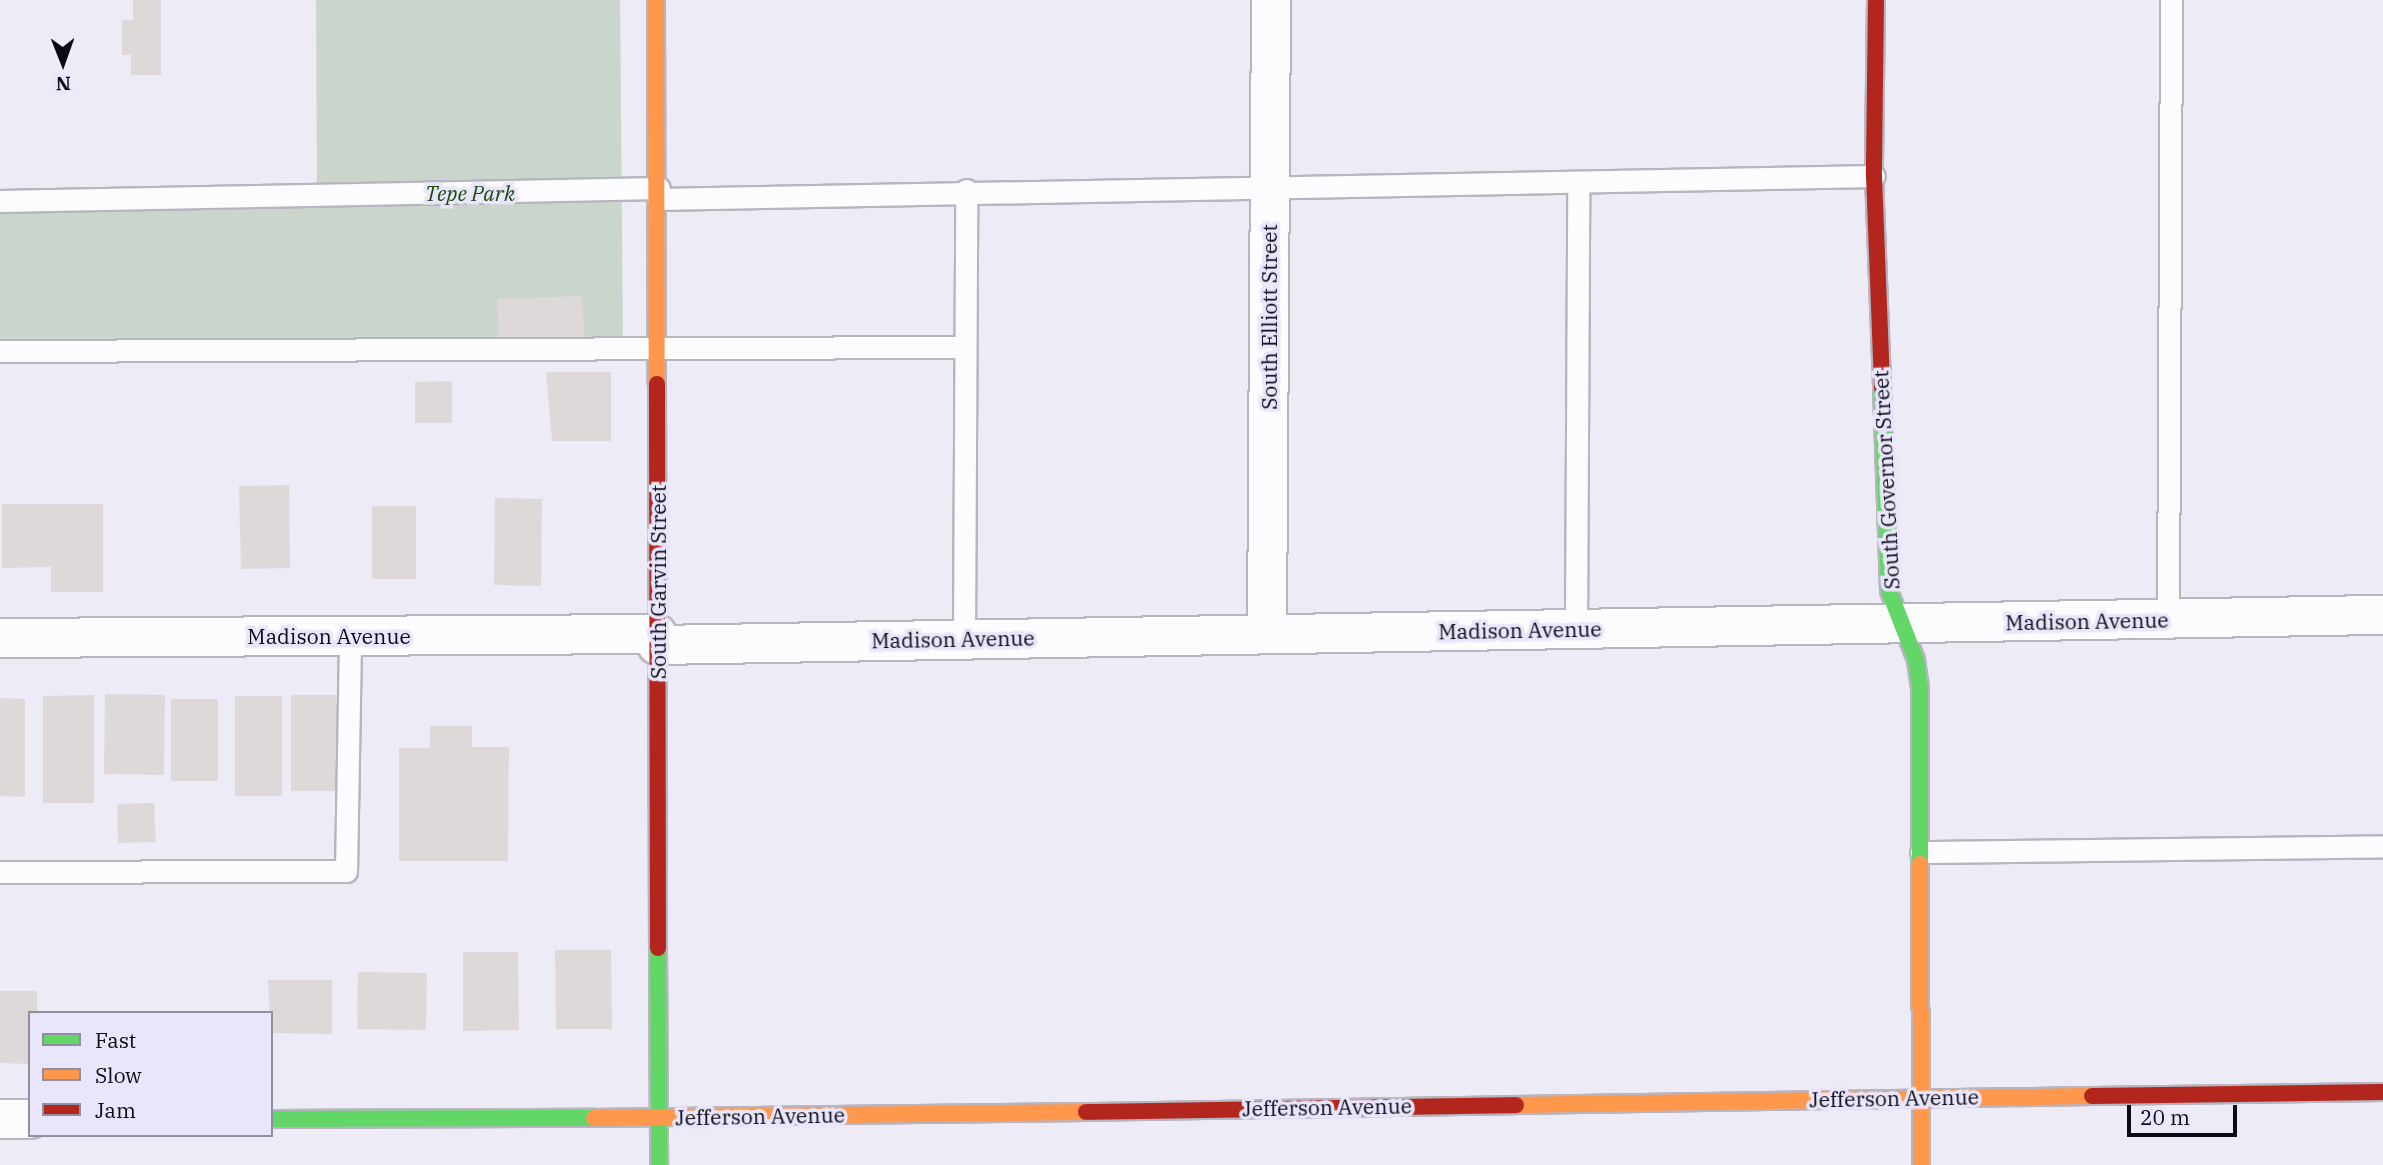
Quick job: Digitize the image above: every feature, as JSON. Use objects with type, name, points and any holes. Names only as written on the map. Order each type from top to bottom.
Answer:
[{"type":"street","name":"South Garvin Street","points":[[656,0],[659,1165]]},
{"type":"street","name":"South Elliott Street","points":[[1267,634],[1271,0]]},
{"type":"street","name":"South Governor Street","points":[[1876,0],[1874,176],[1889,591],[1900,625],[1916,660],[1920,687],[1921,1165]]},
{"type":"street","name":"Madison Avenue","points":[[0,638],[964,638],[1900,625],[2383,615]]},
{"type":"street","name":"Jefferson Avenue","points":[[273,1119],[659,1118],[2383,1091]]},
{"type":"street","points":[[0,1119],[28,1119]]},
{"type":"lane","points":[[2168,619],[2171,0]]},
{"type":"lane","points":[[0,201],[1270,187],[1874,176]]},
{"type":"lane","points":[[1576,629],[1578,182]]},
{"type":"lane","points":[[964,638],[966,190]]},
{"type":"lane","points":[[0,351],[965,347]]},
{"type":"lane","points":[[0,872],[346,872],[350,636]]},
{"type":"lane","points":[[1921,852],[2383,846]]},
{"type":"green space","name":"Tepe Park","points":[[316,0],[620,0],[623,346],[0,352],[0,200],[317,197]]},
{"type":"building","points":[[133,0],[161,0],[161,75],[131,75],[131,55],[122,55],[122,20],[133,20]]},
{"type":"building","points":[[582,296],[585,344],[499,347],[497,299]]},
{"type":"building","points":[[546,372],[611,372],[611,441],[552,441]]},
{"type":"building","points":[[452,381],[452,423],[415,423],[415,382]]},
{"type":"building","points":[[289,485],[290,568],[241,569],[239,486]]},
{"type":"building","points":[[495,498],[542,499],[541,586],[494,585]]},
{"type":"building","points":[[2,504],[103,504],[103,592],[51,592],[51,567],[2,568]]},
{"type":"building","points":[[372,506],[416,506],[416,579],[372,579]]},
{"type":"building","points":[[105,694],[165,695],[164,775],[104,774]]},
{"type":"building","points":[[94,695],[94,803],[43,803],[43,696]]},
{"type":"building","points":[[291,695],[344,695],[343,791],[291,791]]},
{"type":"building","points":[[235,696],[282,696],[282,796],[235,796]]},
{"type":"building","points":[[0,698],[25,699],[25,797],[0,796]]},
{"type":"building","points":[[171,699],[218,699],[218,781],[171,781]]},
{"type":"building","points":[[430,726],[472,726],[472,747],[509,747],[508,861],[399,861],[399,748],[430,748]]},
{"type":"building","points":[[154,803],[156,842],[118,843],[117,804]]},
{"type":"building","points":[[555,950],[611,950],[612,1029],[556,1029]]},
{"type":"building","points":[[463,952],[518,952],[519,1030],[463,1031]]},
{"type":"building","points":[[358,972],[427,973],[426,1030],[357,1029]]},
{"type":"building","points":[[268,980],[332,980],[332,1034],[273,1033],[273,1011],[270,1011]]},
{"type":"building","points":[[0,991],[37,991],[37,1011],[28,1011],[28,1064],[0,1063]]},
{"type":"traffic: fast","points":[[1882,389],[1889,591],[1916,660],[1920,687],[1920,864]]},
{"type":"traffic: fast","points":[[658,948],[659,1165]]},
{"type":"traffic: fast","points":[[273,1119],[594,1118]]},
{"type":"traffic: slow","points":[[656,0],[657,384]]},
{"type":"traffic: slow","points":[[1920,864],[1921,1165]]},
{"type":"traffic: slow","points":[[1516,1105],[2092,1096]]},
{"type":"traffic: slow","points":[[594,1118],[1086,1112]]},
{"type":"traffic: jam","points":[[1876,0],[1874,176],[1882,389]]},
{"type":"traffic: jam","points":[[657,384],[658,948]]},
{"type":"traffic: jam","points":[[2092,1096],[2383,1092]]},
{"type":"traffic: jam","points":[[1086,1112],[1516,1105]]}]
